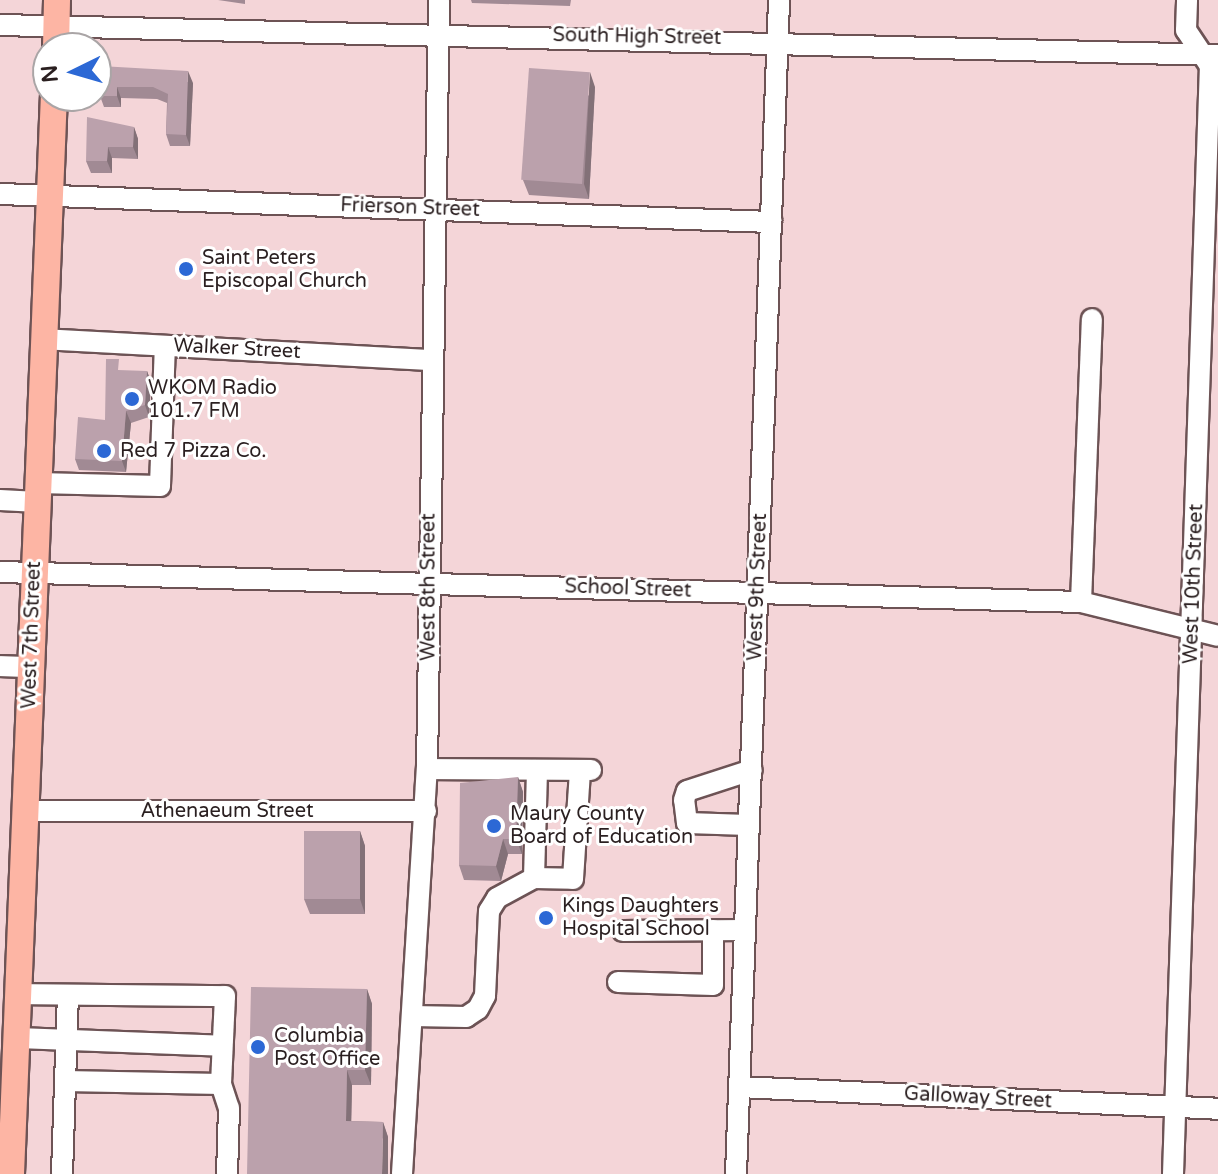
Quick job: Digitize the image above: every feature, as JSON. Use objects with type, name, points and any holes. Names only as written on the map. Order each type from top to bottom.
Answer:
[{"type":"main road","name":"West 7th Street","points":[[11,1174],[29,811],[33,571],[53,112]]},
{"type":"street","name":"West 8th Street","points":[[402,1174],[426,811],[439,0]]},
{"type":"street","name":"West 9th Street","points":[[736,1174],[779,0]]},
{"type":"street","name":"West 10th Street","points":[[1173,1174],[1193,628],[1209,346],[1210,54],[1186,30],[1187,0]]},
{"type":"street","name":"South High Street","points":[[0,25],[379,39],[439,34],[777,39],[1210,54]]},
{"type":"street","name":"Frierson Street","points":[[0,194],[771,222]]},
{"type":"street","points":[[1081,602],[1092,319]]},
{"type":"street","name":"Walker Street","points":[[42,339],[432,360]]},
{"type":"street","points":[[0,500],[38,493],[160,486],[165,346]]},
{"type":"street","name":"School Street","points":[[0,572],[1081,602],[1218,636]]},
{"type":"street","points":[[0,666],[30,667]]},
{"type":"street","points":[[412,1016],[466,1017],[478,1009],[485,996],[489,911],[512,887],[534,878],[573,879],[585,770],[427,769]]},
{"type":"street","points":[[534,878],[537,770]]},
{"type":"street","points":[[748,825],[687,823],[684,800],[687,791],[752,770]]},
{"type":"street","name":"Athenaeum Street","points":[[29,811],[426,811]]},
{"type":"street","points":[[618,982],[713,985],[713,930]]},
{"type":"street","points":[[623,931],[744,930]]},
{"type":"street","points":[[20,994],[68,997],[225,996],[221,1084],[229,1108],[227,1174]]},
{"type":"street","points":[[62,1174],[68,997]]},
{"type":"street","points":[[18,1038],[222,1046]]},
{"type":"street","points":[[65,1081],[221,1084]]},
{"type":"street","name":"Galloway Street","points":[[739,1087],[1218,1109]]},
{"type":"building","points":[[112,67],[188,71],[186,135],[166,134],[168,94],[153,87],[117,87],[117,96],[112,96]]},
{"type":"building","points":[[529,68],[590,72],[582,184],[521,180]]},
{"type":"building","points":[[87,117],[134,127],[133,147],[108,147],[107,161],[86,161]]},
{"type":"building","points":[[106,359],[119,359],[118,370],[147,371],[145,405],[126,411],[122,461],[75,459],[78,417],[105,420]]},
{"type":"building","name":"Maury County Board of Education","points":[[518,777],[516,839],[503,839],[496,866],[459,865],[460,783]]},
{"type":"building","points":[[304,831],[360,831],[360,899],[304,899]]},
{"type":"building","points":[[251,987],[367,989],[365,1070],[347,1070],[346,1121],[383,1122],[382,1174],[247,1174]]},
{"type":"place","name":"Saint Peters Episcopal Church","points":[[186,269]]},
{"type":"place","name":"WKOM Radio 101.7 FM","points":[[132,399]]},
{"type":"place","name":"Red 7 Pizza Co.","points":[[104,451]]},
{"type":"place","name":"Maury County Board of Education","points":[[494,826]]},
{"type":"place","name":"Kings Daughters Hospital School","points":[[546,918]]},
{"type":"place","name":"Columbia Post Office","points":[[258,1047]]}]
